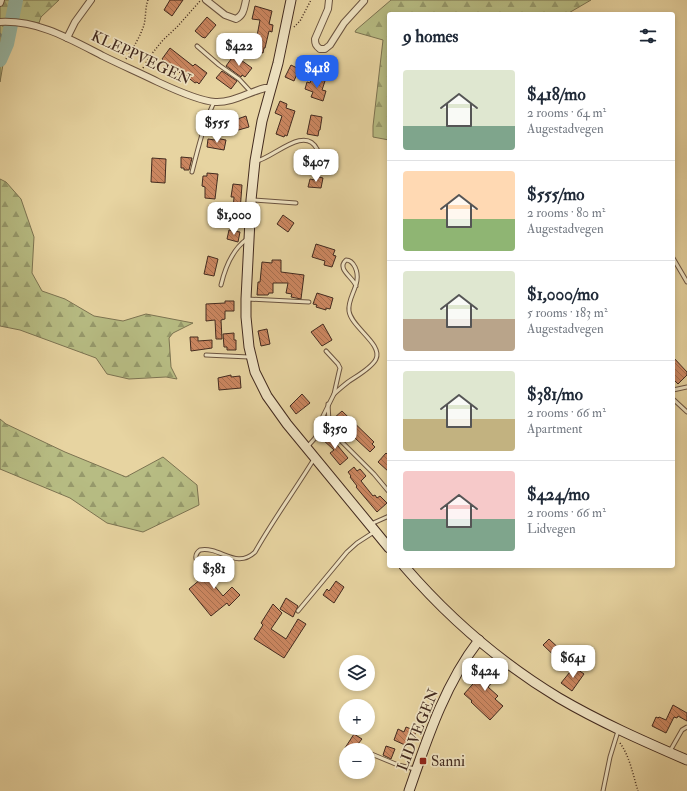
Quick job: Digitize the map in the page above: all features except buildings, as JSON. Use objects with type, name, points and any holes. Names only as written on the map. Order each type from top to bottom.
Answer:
[{"type":"main road","points":[[291,0],[262,121],[255,161],[251,200],[246,299],[246,317],[251,357],[255,372],[267,396],[306,447],[387,546]]},
{"type":"main road","points":[[406,568],[431,596],[479,640],[546,689],[580,710],[619,730],[687,760]]},
{"type":"main road","name":"LIDVEGEN","points":[[409,791],[426,742],[451,685],[479,640]]},
{"type":"street","points":[[66,38],[75,22],[91,0]]},
{"type":"street","points":[[206,0],[225,14],[236,19],[240,17],[243,12],[246,0]]},
{"type":"street","points":[[330,0],[328,9],[315,39],[315,43],[320,49],[325,49],[330,45],[344,23],[365,0]]},
{"type":"street","name":"KLEPPVEGEN","points":[[0,22],[22,22],[37,26],[66,38],[169,87],[214,102],[224,102],[265,88],[271,88]]},
{"type":"lane","points":[[197,46],[219,65],[239,79],[252,92]]},
{"type":"lane","points":[[192,172],[198,146],[214,102]]},
{"type":"lane","points":[[255,161],[267,158],[293,143],[302,140],[312,142],[316,145],[322,164]]},
{"type":"lane","points":[[251,200],[296,203]]},
{"type":"lane","points":[[221,285],[236,250],[249,238]]},
{"type":"lane","points":[[306,447],[313,442],[316,437],[328,404],[334,394],[376,360],[377,353],[372,342],[351,318],[349,307],[356,286],[357,277],[356,268],[351,262],[346,260],[342,266],[346,273],[355,281],[356,286]]},
{"type":"lane","points":[[675,261],[687,282]]},
{"type":"lane","points":[[246,299],[309,302]]},
{"type":"lane","points":[[326,351],[340,368],[334,394]]},
{"type":"lane","points":[[206,355],[251,357]]},
{"type":"lane","points":[[675,389],[687,386]]},
{"type":"lane","points":[[675,401],[687,412]]},
{"type":"lane","points":[[328,404],[329,422],[336,437],[374,474],[387,490]]},
{"type":"lane","points":[[202,569],[195,559],[195,554],[200,550],[210,550],[236,559],[243,559],[255,552],[272,522],[299,484],[315,458]]},
{"type":"lane","points":[[298,611],[347,552],[372,528],[387,517]]},
{"type":"lane","points":[[669,752],[682,730],[687,727]]},
{"type":"lane","points":[[603,791],[610,757],[619,730]]},
{"type":"lane","points":[[375,755],[398,765],[416,769]]},
{"type":"path","points":[[122,65],[136,43],[144,25],[145,7],[148,0]]},
{"type":"path","points":[[140,73],[150,56],[163,40],[178,27],[201,0]]},
{"type":"path","points":[[284,34],[300,21],[311,0]]},
{"type":"path","points":[[615,740],[621,744],[625,751],[638,791]]},
{"type":"green space","points":[[0,0],[59,0],[41,17],[39,23],[15,19],[9,30],[0,82]]},
{"type":"green space","points":[[391,0],[591,0],[570,12],[387,12],[387,140],[373,137],[383,40],[355,32]]},
{"type":"green space","points":[[0,179],[6,182],[21,199],[34,237],[32,273],[42,291],[65,299],[94,316],[123,321],[146,314],[193,323],[173,333],[169,338],[171,367],[177,379],[166,377],[129,379],[107,374],[96,358],[20,330],[0,326]]},
{"type":"green space","points":[[0,419],[6,424],[65,452],[126,477],[163,457],[197,485],[199,505],[143,532],[107,523],[70,498],[0,469]]},
{"type":"waterway","points":[[0,60],[7,44],[16,0]]},
{"type":"waterway","points":[[0,34],[7,44]]},
{"type":"place","name":"Sanni","points":[[423,761]]}]
